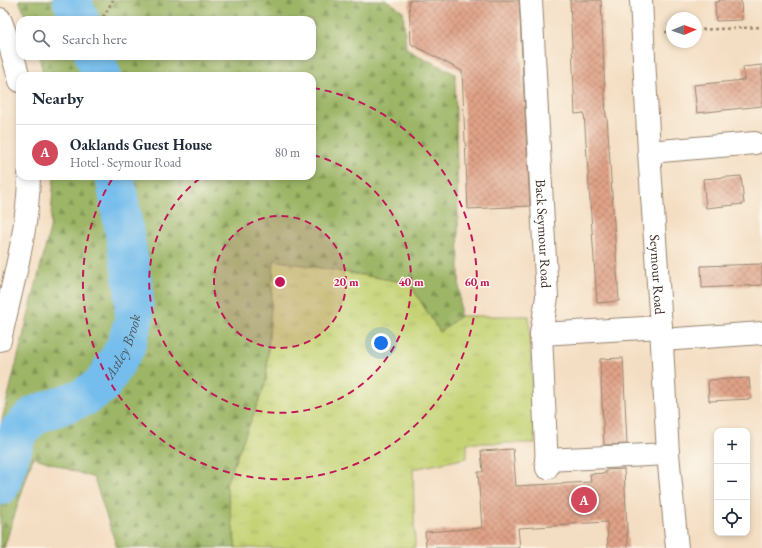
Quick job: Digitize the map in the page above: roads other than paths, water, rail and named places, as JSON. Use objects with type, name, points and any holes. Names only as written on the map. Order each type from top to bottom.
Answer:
[{"type":"street","name":"Back Seymour Road","points":[[531,0],[547,297],[541,334],[547,464],[668,454]]},
{"type":"street","name":"Seymour Road","points":[[641,0],[668,454],[677,548]]},
{"type":"street","points":[[0,19],[17,72]]},
{"type":"street","points":[[649,152],[756,143]]},
{"type":"street","points":[[0,340],[22,243],[29,180]]},
{"type":"street","points":[[541,334],[762,333]]},
{"type":"waterway","name":"Astley Brook","points":[[72,0],[78,16]]},
{"type":"waterway","name":"Astley Brook","points":[[96,60],[100,72]]},
{"type":"waterway","name":"Astley Brook","points":[[0,486],[18,432],[35,415],[84,397],[102,385],[125,348],[134,320],[134,291],[116,180]]},
{"type":"place","name":"Oaklands Guest House","points":[[584,500]]}]
